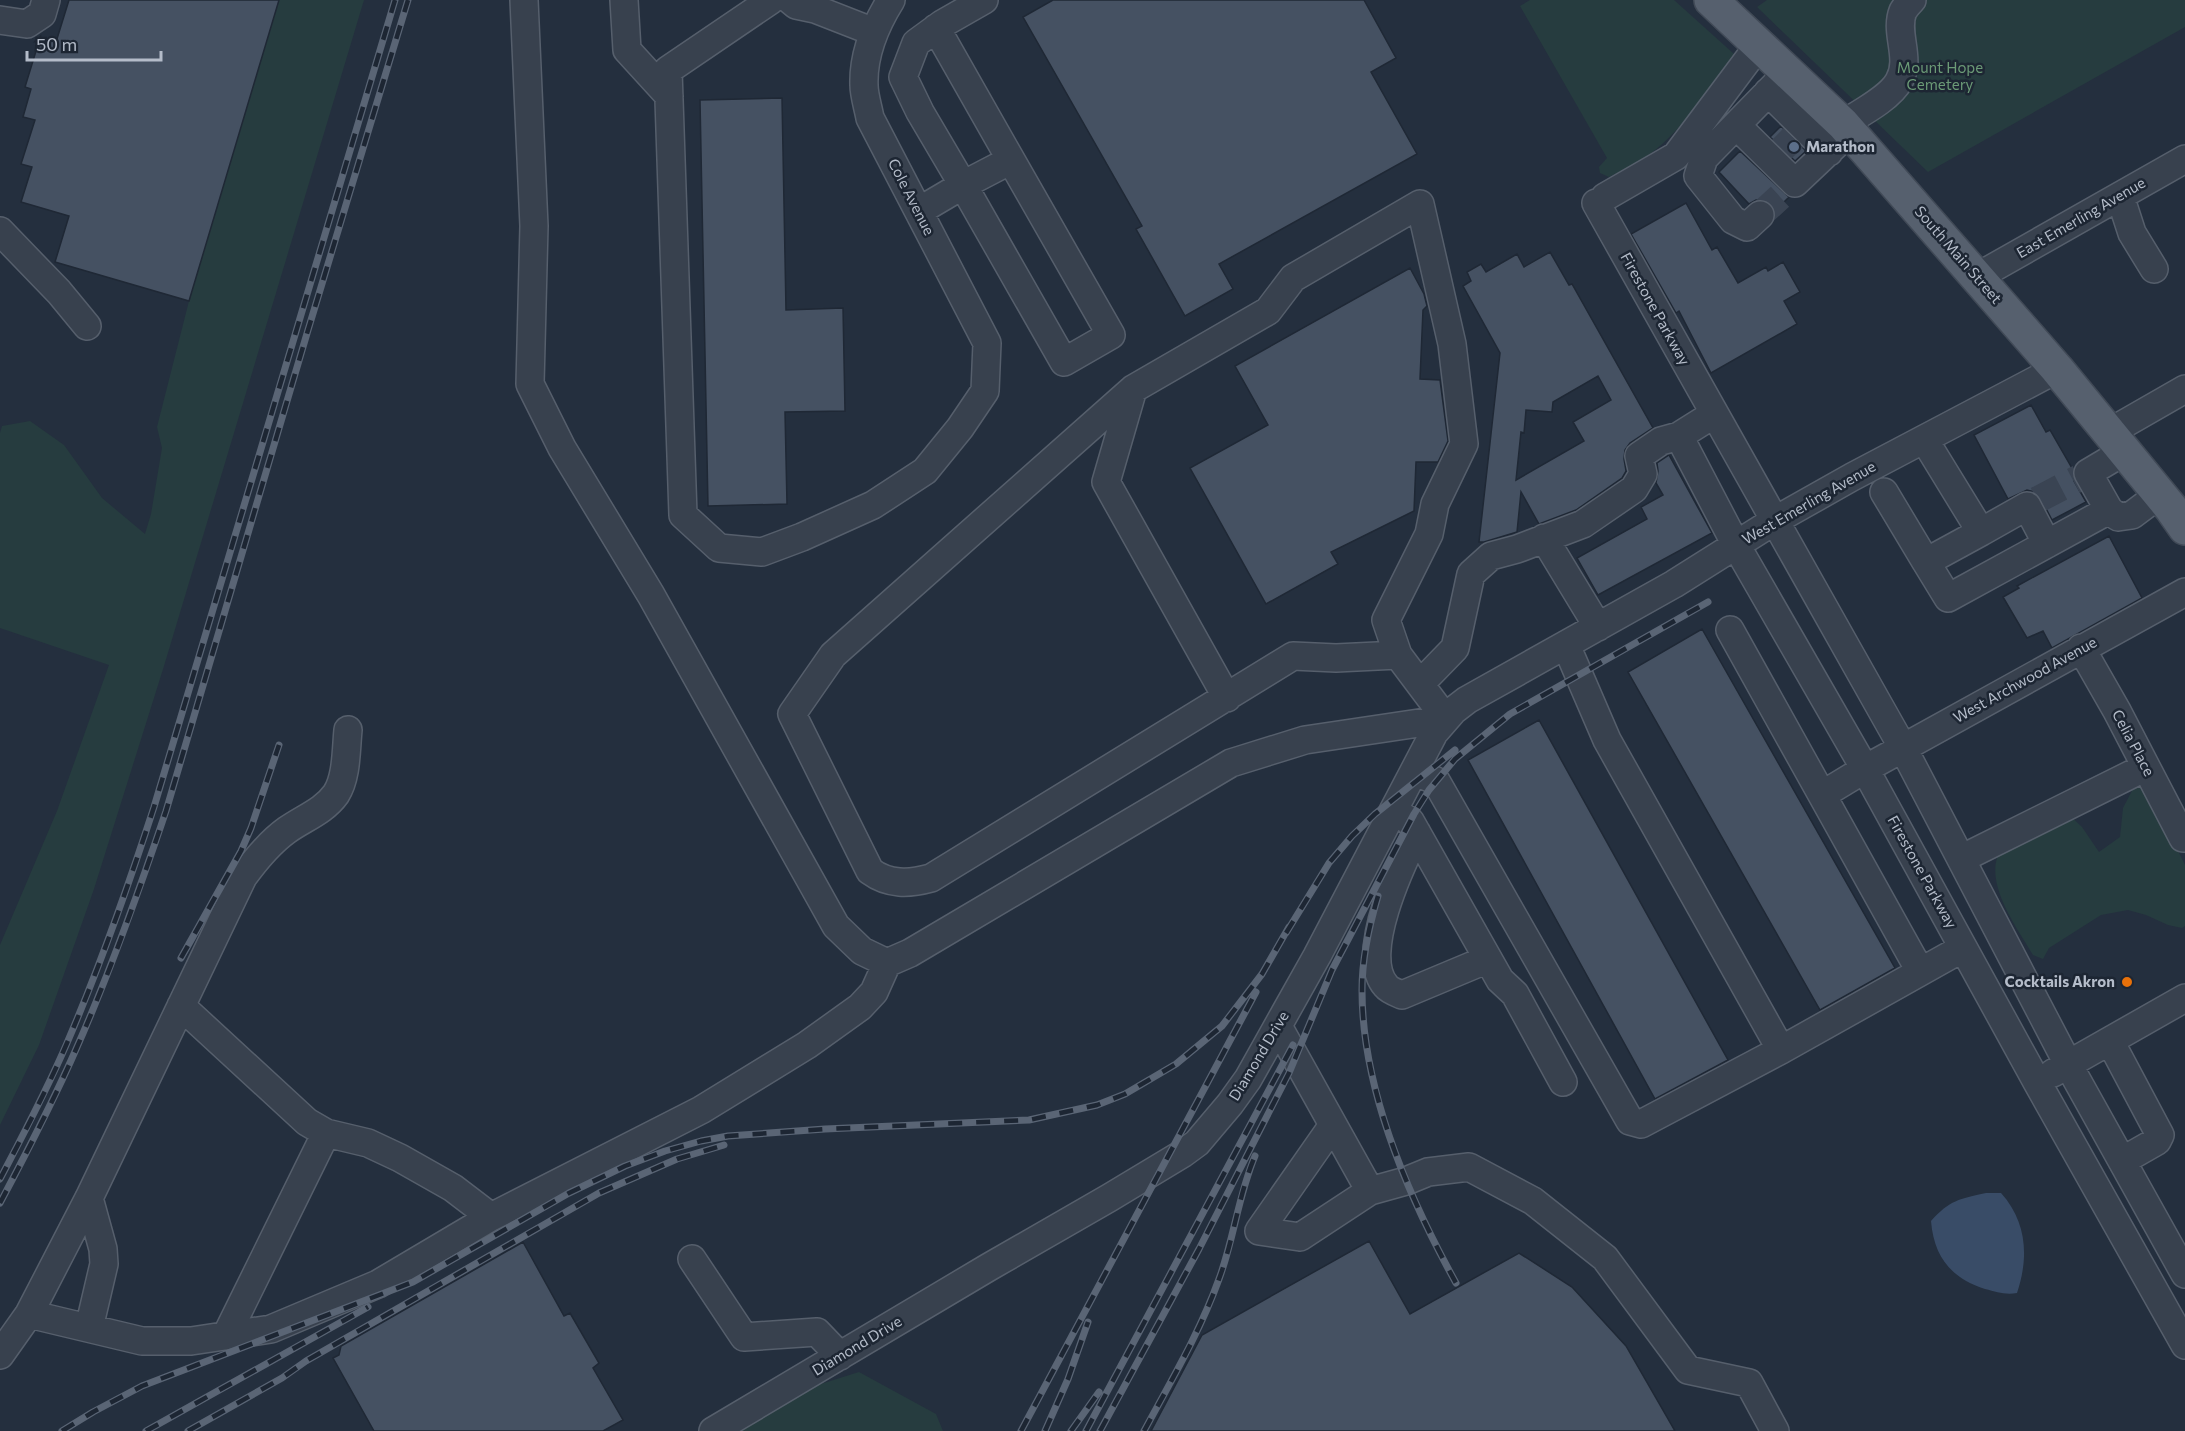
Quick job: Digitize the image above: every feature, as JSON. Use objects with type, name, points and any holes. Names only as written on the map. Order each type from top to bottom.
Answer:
[{"type":"main road","name":"South Main Street","points":[[1711,0],[1759,45],[1789,107],[1840,136],[1977,277],[2057,369],[2184,523]]},
{"type":"street","points":[[0,20],[27,24],[42,14],[46,0]]},
{"type":"street","points":[[525,0],[534,226],[530,384],[562,447],[651,595],[836,926],[862,951],[886,963]]},
{"type":"street","points":[[624,0],[627,50],[669,96]]},
{"type":"street","points":[[669,96],[668,70],[771,0]]},
{"type":"street","points":[[790,0],[796,5],[815,9],[874,32]]},
{"type":"street","name":"Cole Avenue","points":[[669,96],[683,515],[719,548],[762,552],[873,505],[925,471],[960,428],[985,391],[987,343],[870,118],[864,85],[874,32],[891,0]]},
{"type":"street","points":[[936,28],[1111,335],[1064,362],[920,112],[903,77],[916,43],[936,28],[984,0]]},
{"type":"street","points":[[1759,146],[1794,185],[1840,136],[1899,82],[1905,56],[1901,34],[1903,11],[1912,0]]},
{"type":"street","name":"Firestone Parkway","points":[[1759,45],[1676,156],[1600,200],[1714,414],[1903,748],[2068,1064],[2185,1274]]},
{"type":"street","points":[[1760,215],[1747,227],[1732,220],[1698,176],[1704,158],[1759,146],[1789,107],[1840,136]]},
{"type":"street","name":"East Emerling Avenue","points":[[1977,277],[2185,159]]},
{"type":"street","points":[[919,211],[1011,160]]},
{"type":"street","points":[[2120,196],[2132,233],[2154,269]]},
{"type":"street","points":[[29,1314],[142,1341],[191,1341],[271,1329],[378,1284],[491,1217],[701,1110],[807,1045],[860,1007],[874,992],[886,963],[910,952],[1231,763],[1305,740],[1446,719],[1398,655],[1386,620],[1429,534],[1435,504],[1464,444],[1452,344],[1420,204],[1293,278],[1268,311],[1133,389],[833,655],[792,714],[870,871],[881,880],[912,883],[931,878],[1293,656],[1336,658],[1398,655]]},
{"type":"street","points":[[0,231],[59,292],[87,326]]},
{"type":"street","name":"West Emerling Avenue","points":[[1566,645],[1774,521],[1924,438],[2057,369]]},
{"type":"street","points":[[1133,389],[1106,482],[1227,698]]},
{"type":"street","points":[[2160,494],[2132,515],[2118,517],[2109,510],[2084,476],[2117,441],[2185,389]]},
{"type":"street","points":[[1420,684],[1455,648],[1472,574],[1491,556],[1583,524],[1634,489],[1643,474],[1639,456],[1661,441],[1679,436],[1714,414]]},
{"type":"street","name":"Firestone Parkway","points":[[1679,436],[1736,545],[1865,769],[2185,1345]]},
{"type":"street","points":[[1924,438],[1981,532]]},
{"type":"street","points":[[1884,492],[1948,598],[2109,510]]},
{"type":"street","points":[[1926,561],[2032,503],[2047,544]]},
{"type":"street","points":[[1544,538],[1598,627]]},
{"type":"street","name":"West Archwood Avenue","points":[[1822,795],[2081,648],[2185,592]]},
{"type":"street","points":[[1730,630],[1920,972]]},
{"type":"street","points":[[1566,645],[1607,740],[1781,1050]]},
{"type":"street","name":"Diamond Drive","points":[[713,1431],[1182,1154],[1209,1131],[1248,1079],[1434,734],[1446,719],[1467,700],[1566,645]]},
{"type":"street","name":"Celia Place","points":[[2081,648],[2117,711],[2182,838]]},
{"type":"street","points":[[0,1355],[29,1314],[89,1198],[243,877],[261,852],[287,830],[318,811],[336,793],[344,770],[348,730]]},
{"type":"street","points":[[1961,859],[2146,767]]},
{"type":"street","points":[[1415,771],[1436,781],[1630,1121],[1641,1124],[1781,1050],[1963,948]]},
{"type":"street","points":[[1393,811],[1410,821],[1500,980],[1515,994],[1563,1082]]},
{"type":"street","points":[[1417,833],[1385,907],[1375,962],[1386,986],[1402,995],[1488,959]]},
{"type":"street","points":[[2037,1082],[2185,998]]},
{"type":"street","points":[[181,1006],[307,1122],[326,1133],[368,1143],[400,1158],[453,1188],[491,1217]]},
{"type":"street","points":[[1278,1026],[1370,1191]]},
{"type":"street","points":[[2110,1041],[2160,1136],[2157,1141],[2122,1161]]},
{"type":"street","points":[[1333,1125],[1260,1231],[1299,1236],[1370,1191],[1428,1172],[1469,1167],[1533,1201],[1605,1258],[1688,1370],[1749,1383],[1775,1431]]},
{"type":"street","points":[[226,1336],[326,1133]]},
{"type":"street","points":[[89,1198],[103,1249],[104,1264],[89,1328]]},
{"type":"street","points":[[692,1259],[744,1337],[817,1332],[840,1356]]},
{"type":"green space","points":[[279,0],[364,0],[164,666],[94,889],[39,1045],[0,1125],[0,945],[57,811],[109,665],[0,628],[0,433],[2,426],[30,421],[64,445],[102,498],[145,534],[151,514],[162,448],[157,427],[189,301]]},
{"type":"green space","points":[[1530,0],[1674,0],[1734,54],[1695,107],[1663,144],[1609,177],[1600,173],[1599,167],[1607,158],[1520,6]]},
{"type":"green space","name":"Mount Hope Cemetery","points":[[1767,0],[2185,0],[2185,27],[1928,172],[1757,7]]},
{"type":"green space","points":[[2136,783],[2149,792],[2185,865],[2185,926],[2182,928],[2168,925],[2128,910],[2101,915],[2049,948],[2043,959],[2033,955],[2010,916],[1998,886],[1995,872],[1997,858],[2004,845],[2066,812],[2082,827],[2099,852],[2120,837],[2123,808]]},
{"type":"green space","points":[[859,1372],[936,1414],[943,1431],[732,1431],[805,1389]]},
{"type":"water","points":[[1986,1193],[2001,1193],[2010,1204],[2021,1228],[2024,1253],[2017,1293],[1985,1289],[1963,1279],[1946,1264],[1936,1245],[1931,1221],[1955,1201]]},
{"type":"building","points":[[69,0],[279,0],[189,301],[55,262],[69,216],[21,202],[32,167],[21,164],[35,120],[23,117],[31,89],[25,87],[40,38],[56,42]]},
{"type":"building","points":[[1053,0],[1364,0],[1396,58],[1371,72],[1417,154],[1219,264],[1233,289],[1185,316],[1136,229],[1142,226],[1023,17]]},
{"type":"building","points":[[782,98],[786,310],[843,308],[845,411],[785,412],[787,504],[708,506],[700,100]]},
{"type":"building","points":[[1781,126],[1806,151],[1795,161],[1770,137]]},
{"type":"building","points":[[1740,151],[1789,197],[1775,211],[1771,204],[1764,200],[1756,200],[1749,204],[1719,172]]},
{"type":"building","points":[[1686,203],[1712,250],[1717,247],[1738,283],[1766,267],[1768,271],[1783,262],[1800,292],[1784,301],[1797,324],[1711,373],[1679,311],[1676,313],[1631,234]]},
{"type":"building","points":[[1550,252],[1569,285],[1572,284],[1653,428],[1630,443],[1625,450],[1626,471],[1622,478],[1576,510],[1539,524],[1521,492],[1517,532],[1479,542],[1500,353],[1463,286],[1471,281],[1467,272],[1481,264],[1486,272],[1517,254],[1524,267]],"holes":[[[1598,376],[1611,400],[1573,422],[1584,441],[1516,480],[1521,432],[1524,433],[1526,410],[1552,412],[1553,402]]]},
{"type":"building","points":[[1410,268],[1424,294],[1427,306],[1423,310],[1420,379],[1440,380],[1448,441],[1438,462],[1416,462],[1414,511],[1331,552],[1338,564],[1266,604],[1190,468],[1268,425],[1235,366]]},
{"type":"building","points":[[2031,405],[2046,432],[2050,430],[2073,470],[2074,481],[2086,502],[2052,520],[2035,492],[2027,490],[2008,499],[1974,435]]},
{"type":"building","points":[[1669,455],[1712,533],[1598,595],[1577,558],[1647,519],[1641,507],[1663,495],[1656,483],[1657,463]]},
{"type":"building","points":[[2109,536],[2142,598],[2052,648],[2043,631],[2027,638],[2003,597],[2019,588],[2017,586]]},
{"type":"building","points":[[1702,629],[1895,968],[1820,1010],[1628,672]]},
{"type":"building","points":[[1539,720],[1728,1060],[1655,1099],[1468,760]]},
{"type":"building","points":[[1369,1241],[1410,1314],[1519,1253],[1572,1287],[1626,1346],[1675,1431],[1151,1431],[1202,1335]]},
{"type":"building","points":[[523,1242],[564,1316],[570,1313],[599,1363],[593,1368],[623,1420],[603,1431],[374,1431],[333,1358],[339,1355],[341,1346]]},
{"type":"tunnel","points":[[1774,157],[1797,134]]},
{"type":"tunnel","points":[[1760,215],[1792,186]]},
{"type":"tunnel","points":[[2037,500],[2079,478]]},
{"type":"railway","points":[[0,1179],[67,1043],[124,897],[154,807],[395,0]]},
{"type":"railway","points":[[0,1203],[50,1106],[89,1018],[124,930],[166,811],[408,0]]},
{"type":"railway","points":[[1100,1431],[1199,1249],[1289,1073],[1332,970],[1414,814],[1429,790],[1455,759],[1510,714],[1708,602]]},
{"type":"railway","points":[[181,958],[241,851],[279,745]]},
{"type":"railway","points":[[1286,933],[1329,863],[1352,836],[1375,814],[1455,750]]},
{"type":"railway","points":[[1378,896],[1367,942],[1362,978],[1364,1028],[1370,1066],[1391,1142],[1421,1215],[1456,1283]]},
{"type":"railway","points":[[62,1431],[142,1386],[413,1282],[569,1193],[625,1166],[665,1151],[728,1136],[825,1129],[1029,1120],[1097,1105],[1125,1094],[1176,1064],[1222,1026],[1262,974],[1289,927]]},
{"type":"railway","points":[[1021,1431],[1256,992]]},
{"type":"railway","points":[[1086,1431],[1293,1045]]},
{"type":"railway","points":[[188,1431],[599,1193],[677,1159],[724,1145]]},
{"type":"railway","points":[[1144,1431],[1211,1299],[1224,1264],[1244,1186],[1255,1156]]},
{"type":"railway","points":[[146,1431],[368,1307]]},
{"type":"railway","points":[[1045,1431],[1068,1379],[1088,1322]]},
{"type":"railway","points":[[1071,1431],[1099,1392]]},
{"type":"place","name":"Marathon","points":[[1794,147]]},
{"type":"place","name":"Cocktails Akron","points":[[2127,982]]}]
